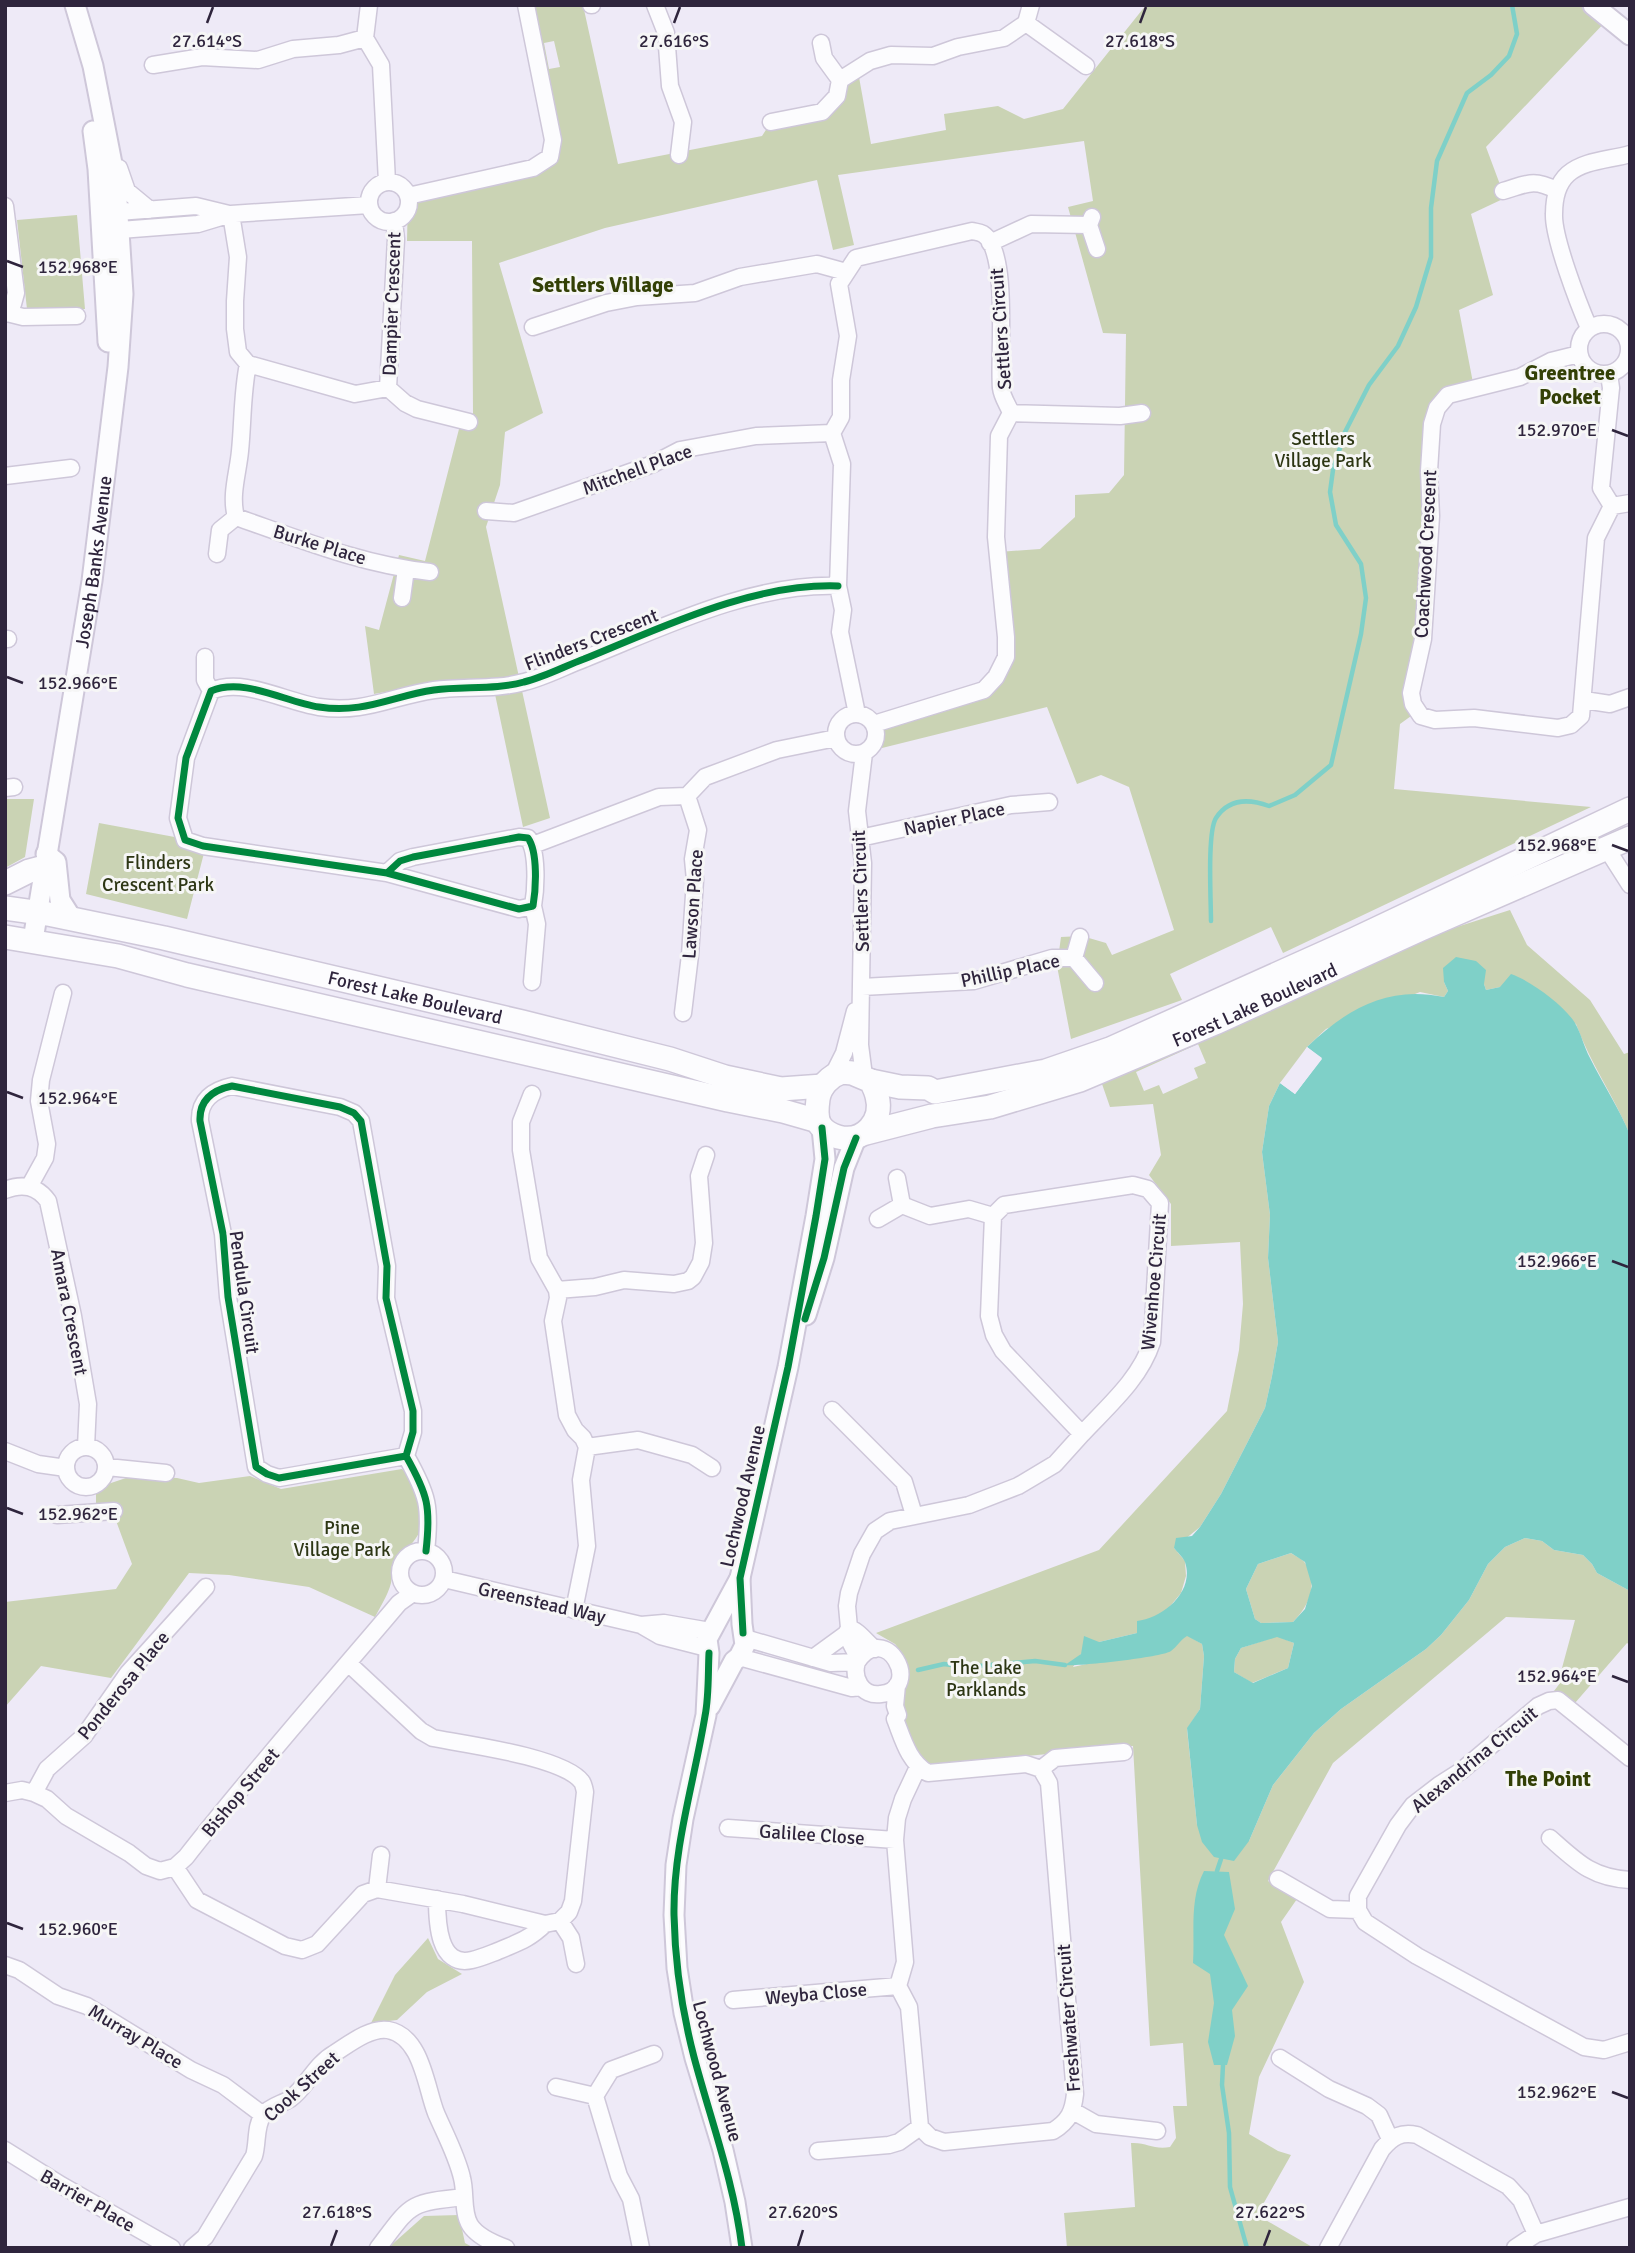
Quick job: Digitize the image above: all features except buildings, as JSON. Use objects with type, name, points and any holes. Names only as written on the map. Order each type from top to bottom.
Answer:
[{"type":"main road","name":"Forest Lake Boulevard","points":[[867,1078],[900,1087],[929,1088],[935,1092],[1046,1071],[1110,1049],[1391,923],[1618,832]]},
{"type":"main road","name":"Forest Lake Boulevard","points":[[861,1135],[932,1116],[990,1107],[1080,1080],[1618,832]]},
{"type":"main road","points":[[5,883],[45,860]]},
{"type":"main road","name":"Forest Lake Boulevard","points":[[5,908],[173,940],[523,1022],[670,1059],[725,1077],[781,1089],[828,1081]]},
{"type":"main road","name":"Forest Lake Boulevard","points":[[5,937],[118,956],[187,975],[783,1111],[820,1124]]},
{"type":"main road","points":[[852,1073],[867,1078],[877,1097],[877,1116],[861,1135],[839,1137],[820,1124],[818,1095],[828,1081],[852,1073]]},
{"type":"street","name":"Joseph Banks Avenue","points":[[75,5],[93,66],[116,184],[113,222]]},
{"type":"street","points":[[369,5],[365,38],[381,65],[387,182]]},
{"type":"street","points":[[408,196],[533,168],[550,157],[553,140],[526,5]]},
{"type":"street","points":[[655,5],[666,33],[670,86],[683,122],[679,155]]},
{"type":"street","points":[[840,80],[870,61],[891,55],[933,56],[958,47],[1004,38],[1027,23],[1031,5]]},
{"type":"street","points":[[1593,5],[1630,35]]},
{"type":"street","points":[[1027,23],[1086,66]]},
{"type":"street","name":"Joseph Banks Avenue","points":[[33,940],[92,582],[124,294],[113,222],[98,169],[85,78],[81,26]]},
{"type":"street","points":[[153,65],[202,57],[258,60],[293,49],[339,45],[365,38]]},
{"type":"street","points":[[771,122],[822,112],[838,96],[840,80],[824,58],[821,43]]},
{"type":"street","points":[[104,130],[127,191],[150,210]]},
{"type":"street","points":[[1589,328],[1558,237],[1553,216],[1556,190],[1569,173],[1584,164],[1630,154]]},
{"type":"street","points":[[387,182],[400,185],[408,196],[406,211],[394,221],[381,220],[374,215],[369,205],[371,192],[377,185],[387,182]]},
{"type":"street","points":[[1503,191],[1533,182],[1543,183],[1556,190]]},
{"type":"street","points":[[113,222],[198,224],[231,215],[369,205]]},
{"type":"street","points":[[5,206],[16,293],[6,313],[23,317],[77,316]]},
{"type":"street","points":[[113,222],[150,210],[196,206],[231,215]]},
{"type":"street","points":[[217,554],[220,530],[236,517],[233,507],[240,453],[242,392],[248,364],[238,352],[235,329],[238,257],[231,215]]},
{"type":"street","points":[[990,243],[1031,224],[1091,219],[1097,249]]},
{"type":"street","name":"Dampier Crescent","points":[[388,388],[396,239],[394,221]]},
{"type":"street","name":"Settlers Circuit","points":[[846,272],[856,258],[972,231],[983,234],[990,243],[995,258],[1002,309],[1001,391],[1011,413],[999,436],[996,537],[1006,657],[996,677],[984,690],[874,724]]},
{"type":"street","points":[[533,327],[606,303],[637,297],[695,293],[740,277],[817,264],[846,272],[839,284],[848,336],[841,380],[841,417],[832,433],[842,464],[838,586],[843,610],[840,632],[857,713]]},
{"type":"street","points":[[1606,323],[1618,327],[1628,335],[1629,352],[1621,368],[1609,374],[1587,368],[1580,355],[1581,338],[1589,328],[1606,323]]},
{"type":"street","name":"Coachwood Crescent","points":[[1580,355],[1551,361],[1520,377],[1448,395],[1437,408],[1432,424],[1429,471],[1431,516],[1423,639],[1411,693],[1413,704],[1421,716],[1435,720],[1474,718],[1558,728],[1571,725],[1581,716],[1584,700]]},
{"type":"street","name":"Dampier Crescent","points":[[248,364],[355,394],[388,388]]},
{"type":"street","points":[[1609,374],[1611,388],[1601,488],[1612,506]]},
{"type":"street","name":"Dampier Crescent","points":[[388,388],[405,403],[417,409],[469,422]]},
{"type":"street","points":[[1011,413],[1120,416],[1142,413]]},
{"type":"street","name":"Mitchell Place","points":[[486,511],[514,513],[653,464],[680,450],[756,436],[832,433]]},
{"type":"street","points":[[5,477],[71,468]]},
{"type":"street","points":[[1612,506],[1630,503]]},
{"type":"street","points":[[1612,506],[1596,538],[1584,700],[1610,704],[1630,696]]},
{"type":"street","name":"Burke Place","points":[[236,517],[314,546],[406,569],[430,572]]},
{"type":"street","points":[[402,598],[406,569]]},
{"type":"street","name":"Flinders Crescent","points":[[211,691],[222,687],[237,687],[318,707],[343,710],[360,709],[432,690],[524,682],[729,603],[808,585],[838,586]]},
{"type":"street","points":[[205,657],[205,680],[211,691],[186,758],[177,818],[186,840],[203,846],[387,873],[519,909],[533,906]]},
{"type":"street","points":[[857,713],[874,724],[877,734],[875,741],[864,753],[850,754],[844,751],[836,738],[837,726],[841,720],[857,713]]},
{"type":"street","points":[[533,845],[659,797],[687,796],[705,777],[777,750],[836,738]]},
{"type":"street","name":"Settlers Circuit","points":[[864,753],[856,811],[863,863],[860,1045],[867,1078]]},
{"type":"street","name":"Lawson Place","points":[[683,1013],[695,880],[693,859],[698,830],[687,796]]},
{"type":"street","name":"Napier Place","points":[[860,838],[1011,805],[1049,802]]},
{"type":"street","points":[[1618,832],[1630,885]]},
{"type":"street","points":[[387,873],[400,861],[413,857],[519,836],[528,838],[533,845],[536,892],[533,906],[537,924],[532,982]]},
{"type":"street","points":[[45,860],[56,862],[60,900],[72,919]]},
{"type":"street","name":"Phillip Place","points":[[1074,958],[1080,937]]},
{"type":"street","name":"Phillip Place","points":[[862,987],[974,981],[1052,958],[1074,958],[1095,982]]},
{"type":"street","name":"Settlers Circuit","points":[[828,1081],[844,1053],[862,987]]},
{"type":"street","points":[[5,1190],[21,1185],[29,1187],[45,1158],[47,1144],[39,1101],[41,1080],[63,993]]},
{"type":"street","name":"Pendula Circuit","points":[[232,1086],[340,1107],[354,1113],[361,1121],[387,1266],[386,1297],[412,1411],[413,1432],[406,1456],[279,1478],[256,1467],[228,1297],[223,1234],[200,1121],[201,1105],[220,1089],[232,1086]]},
{"type":"street","points":[[532,1094],[520,1130],[521,1150],[539,1258],[557,1290],[553,1321],[567,1415],[587,1447],[581,1480],[587,1546],[574,1610]]},
{"type":"street","name":"Lochwood Avenue","points":[[706,1715],[740,1647],[740,1578],[788,1367],[825,1159],[820,1124]]},
{"type":"street","name":"Lochwood Avenue","points":[[788,1367],[816,1288],[844,1168],[861,1135]]},
{"type":"street","points":[[557,1290],[595,1287],[624,1280],[674,1284],[693,1277],[701,1262],[704,1243],[699,1175],[706,1155]]},
{"type":"street","points":[[897,1178],[902,1205]]},
{"type":"street","name":"Wivenhoe Circuit","points":[[858,1660],[847,1631],[847,1606],[868,1540],[875,1531],[890,1521],[969,1505],[1018,1486],[1055,1464],[1136,1374],[1146,1360],[1152,1342],[1160,1203],[1147,1189],[1133,1185],[1004,1205],[993,1216]]},
{"type":"street","name":"Amara Crescent","points":[[29,1187],[41,1192],[48,1201],[73,1316],[88,1404],[86,1447]]},
{"type":"street","points":[[902,1205],[930,1216],[969,1209],[993,1216],[989,1316],[994,1335],[1003,1351],[1082,1434]]},
{"type":"street","points":[[878,1219],[902,1205]]},
{"type":"street","points":[[832,1410],[904,1482],[914,1515]]},
{"type":"street","points":[[587,1447],[638,1440],[692,1455],[712,1468]]},
{"type":"street","points":[[86,1447],[101,1452],[107,1467],[103,1479],[93,1486],[80,1486],[69,1477],[66,1468],[74,1451],[86,1447]]},
{"type":"street","points":[[5,1451],[38,1464],[66,1468]]},
{"type":"street","points":[[406,1456],[423,1486],[428,1507],[430,1518],[426,1551]]},
{"type":"street","points":[[107,1467],[166,1473]]},
{"type":"street","points":[[80,1486],[81,1513]]},
{"type":"street","points":[[57,1515],[114,1511]]},
{"type":"street","points":[[426,1551],[441,1561],[444,1579],[435,1591],[428,1594],[413,1593],[402,1582],[401,1566],[411,1553],[426,1551]]},
{"type":"street","name":"Lochwood Avenue","points":[[740,1578],[710,1640],[706,1715],[683,1819],[676,1865],[674,1915],[677,1968],[695,2058],[723,2150],[742,2248]]},
{"type":"street","name":"Greenstead Way","points":[[444,1579],[641,1625],[660,1636],[710,1640]]},
{"type":"street","name":"Ponderosa Place","points":[[34,1793],[47,1769],[84,1736],[128,1673],[206,1587]]},
{"type":"street","name":"Bishop Street","points":[[175,1867],[399,1603],[413,1593]]},
{"type":"street","points":[[858,1660],[831,1663],[740,1647],[720,1661],[710,1640],[730,1623],[740,1647],[852,1688],[886,1693],[897,1685]]},
{"type":"street","points":[[813,1658],[853,1629],[875,1649],[888,1651],[898,1660],[901,1672],[895,1706],[898,1715],[895,1719]]},
{"type":"street","points":[[875,1649],[866,1652],[858,1660],[855,1675],[890,1717],[895,1719],[910,1757],[918,1767],[928,1773],[1026,1764],[1041,1769],[1055,1758],[1124,1752]]},
{"type":"street","points":[[348,1663],[421,1731],[433,1738],[537,1758],[574,1775],[582,1782],[585,1792],[573,1901],[569,1912],[530,1938],[470,1961],[456,1960],[446,1951],[437,1930],[437,1899]]},
{"type":"street","name":"Alexandrina Circuit","points":[[1358,1910],[1358,1896],[1398,1825],[1413,1805],[1461,1771],[1538,1706],[1558,1700],[1630,1758]]},
{"type":"street","points":[[818,2151],[889,2145],[899,2142],[920,2127],[909,2007],[898,1986],[905,1962],[895,1840],[897,1818],[918,1767]]},
{"type":"street","name":"Freshwater Circuit","points":[[920,2127],[930,2137],[944,2142],[1053,2131],[1065,2124],[1073,2112],[1075,2094],[1048,1783],[1041,1769]]},
{"type":"street","points":[[5,1793],[22,1790],[34,1793],[146,1866],[160,1871],[175,1867],[197,1900],[285,1946],[302,1950],[317,1944],[363,1894],[377,1889],[552,1922],[571,1938],[576,1964]]},
{"type":"street","name":"Galilee Close","points":[[728,1828],[895,1840]]},
{"type":"street","points":[[1550,1838],[1577,1863],[1607,1878],[1630,1880]]},
{"type":"street","points":[[377,1889],[381,1856]]},
{"type":"street","points":[[1278,1879],[1330,1909],[1358,1910],[1365,1922],[1417,1956],[1584,2047],[1604,2050],[1630,2042]]},
{"type":"street","name":"Murray Place","points":[[5,1965],[19,1970],[58,1996],[87,2006],[191,2070],[223,2085],[263,2115]]},
{"type":"street","name":"Weyba Close","points":[[733,2000],[898,1986]]},
{"type":"street","name":"Cook Street","points":[[192,2248],[205,2237],[254,2156],[258,2125],[263,2115],[292,2098],[319,2064],[332,2054],[370,2033],[386,2029],[400,2034],[415,2052],[424,2069],[431,2100],[463,2179],[466,2215],[471,2227],[495,2244],[506,2248]]},
{"type":"street","points":[[641,2248],[631,2199],[619,2176],[595,2095],[611,2070],[654,2054]]},
{"type":"street","points":[[1280,2058],[1329,2089],[1367,2106],[1379,2115],[1390,2139]]},
{"type":"street","points":[[556,2087],[595,2095]]},
{"type":"street","points":[[1073,2112],[1096,2124],[1157,2131]]},
{"type":"street","points":[[1328,2248],[1382,2149],[1390,2139],[1404,2133],[1417,2135],[1508,2186],[1521,2200],[1536,2234]]},
{"type":"street","name":"Barrier Place","points":[[5,2150],[172,2248]]},
{"type":"street","points":[[379,2248],[407,2210],[422,2202],[464,2197]]},
{"type":"street","points":[[1515,2248],[1536,2234],[1630,2207]]},
{"type":"green space","name":"Settlers Village Park","points":[[526,5],[583,5],[618,164],[762,136],[771,122],[822,112],[840,80],[859,77],[871,144],[946,130],[944,114],[998,106],[1024,119],[1063,109],[1146,5],[1593,5],[1609,18],[1486,147],[1505,198],[1471,214],[1493,295],[1459,310],[1474,388],[1437,408],[1418,711],[1400,724],[1394,789],[1591,807],[1283,953],[1271,927],[1170,974],[1182,1000],[1071,1039],[1057,966],[1061,937],[1082,936],[1106,943],[1112,955],[1174,930],[1129,787],[1101,775],[1077,784],[1047,707],[882,748],[874,724],[967,697],[1006,657],[998,552],[1040,549],[1075,517],[1075,495],[1109,493],[1124,475],[1126,334],[1103,333],[1068,207],[1093,201],[1084,141],[838,175],[854,245],[833,250],[817,180],[605,228],[499,263],[543,413],[505,432],[500,485],[486,527],[550,818],[523,827],[492,680],[446,681],[374,694],[365,626],[379,630],[399,555],[425,561],[459,429],[473,413],[472,241],[407,241],[408,196],[550,157]],"holes":[[[554,41],[560,67],[549,69],[544,43]]]},
{"type":"green space","points":[[77,215],[85,309],[27,309],[17,220]]},
{"type":"green space","points":[[5,799],[34,799],[25,857],[5,868]]},
{"type":"green space","name":"Flinders Crescent Park","points":[[99,823],[180,838],[204,853],[187,919],[86,894]]},
{"type":"green space","name":"The Lake Parklands","points":[[1510,910],[1527,945],[1590,1000],[1624,1054],[1630,1052],[1630,1135],[1576,1024],[1500,987],[1486,990],[1484,984],[1444,982],[1448,991],[1444,997],[1420,992],[1326,1029],[1307,1047],[1280,1083],[1269,1106],[1262,1152],[1270,1215],[1268,1258],[1278,1342],[1265,1408],[1221,1494],[1200,1527],[1174,1548],[1185,1561],[1186,1576],[1181,1593],[1167,1610],[1137,1633],[1099,1642],[1081,1654],[1073,1667],[1176,1644],[1187,1635],[1202,1644],[1204,1656],[1200,1709],[1187,1729],[1197,1825],[1249,1841],[1273,1785],[1314,1733],[1341,1709],[1426,1649],[1441,1635],[1469,1600],[1488,1564],[1505,1547],[1525,1538],[1542,1541],[1554,1550],[1583,1555],[1597,1573],[1630,1591],[1630,1645],[1627,1643],[1575,1703],[1551,1695],[1560,1683],[1575,1620],[1506,1617],[1333,1763],[1268,1881],[1297,1899],[1281,1922],[1304,1982],[1259,2077],[1249,2134],[1278,2151],[1291,2155],[1257,2215],[1314,2248],[1067,2248],[1064,2213],[1135,2207],[1131,2143],[1159,2148],[1170,2147],[1176,2138],[1173,2106],[1187,2106],[1183,2043],[1150,2046],[1133,1746],[932,1765],[920,1758],[914,1748],[900,1708],[906,1674],[903,1654],[895,1644],[876,1633],[1099,1550],[1227,1411],[1239,1350],[1243,1304],[1240,1242],[1171,1246],[1171,1204],[1149,1175],[1161,1155],[1153,1104],[1110,1107],[1102,1084],[1441,932]],"holes":[[[1198,1044],[1206,1063],[1194,1068],[1198,1078],[1163,1094],[1159,1085],[1144,1091],[1136,1072]]]},
{"type":"green space","name":"Pine Village Park","points":[[402,1469],[413,1483],[421,1501],[422,1520],[416,1538],[393,1567],[390,1587],[375,1617],[309,1587],[229,1575],[189,1573],[111,1678],[41,1666],[5,1707],[5,1602],[116,1589],[132,1564],[115,1518],[96,1505],[96,1493],[108,1484],[129,1477],[177,1478],[199,1483],[250,1476],[281,1489]]},
{"type":"green space","points":[[1291,1553],[1304,1562],[1309,1571],[1312,1587],[1308,1602],[1293,1622],[1261,1623],[1255,1619],[1246,1589],[1258,1564]]},
{"type":"green space","points":[[1277,1636],[1294,1643],[1288,1668],[1252,1683],[1234,1672],[1235,1659],[1241,1648]]},
{"type":"green space","points":[[428,1938],[438,1959],[462,1974],[427,1992],[397,2020],[371,2023],[395,1975]]},
{"type":"green space","points":[[459,2215],[465,2243],[474,2248],[388,2248],[424,2216]]},
{"type":"shaded area","points":[[1456,957],[1476,961],[1486,970],[1486,990],[1500,987],[1511,974],[1555,1001],[1575,1023],[1630,1135],[1630,1591],[1597,1573],[1583,1555],[1554,1550],[1542,1541],[1525,1538],[1505,1547],[1488,1564],[1469,1600],[1441,1635],[1426,1649],[1341,1709],[1314,1733],[1273,1785],[1249,1841],[1234,1861],[1214,1857],[1202,1842],[1197,1825],[1187,1728],[1200,1709],[1204,1656],[1202,1644],[1187,1636],[1171,1651],[1153,1656],[1065,1665],[1081,1654],[1084,1636],[1099,1642],[1137,1633],[1137,1621],[1157,1615],[1174,1602],[1181,1593],[1187,1573],[1184,1560],[1174,1548],[1176,1538],[1192,1536],[1200,1527],[1221,1494],[1265,1408],[1278,1342],[1268,1258],[1270,1215],[1262,1152],[1269,1106],[1280,1083],[1295,1094],[1322,1059],[1307,1047],[1353,1011],[1369,1003],[1404,994],[1444,997],[1448,991],[1443,968]],"holes":[[[1291,1553],[1305,1562],[1312,1586],[1305,1609],[1293,1622],[1261,1623],[1255,1619],[1246,1589],[1258,1564]],[[1277,1637],[1294,1643],[1288,1668],[1253,1683],[1234,1672],[1235,1659],[1241,1648]]]},
{"type":"shaded area","points":[[1204,1871],[1229,1872],[1235,1909],[1224,1935],[1248,1986],[1232,2010],[1235,2036],[1227,2065],[1214,2065],[1208,2042],[1214,2003],[1210,1974],[1193,1963],[1194,1905]]},
{"type":"pier","points":[[1307,1047],[1322,1058],[1295,1094],[1280,1083],[1283,1080],[1294,1089],[1317,1059],[1305,1050]]},
{"type":"waterway","points":[[1211,921],[1211,837],[1216,818],[1221,811],[1233,804],[1247,801],[1269,806],[1295,795],[1331,765],[1361,634],[1366,598],[1361,564],[1336,525],[1330,492],[1333,470],[1345,432],[1369,385],[1398,346],[1416,307],[1431,257],[1431,208],[1437,161],[1467,93],[1491,75],[1509,56],[1517,34],[1512,5]]},
{"type":"waterway","points":[[918,1670],[944,1664],[967,1667],[1035,1661],[1065,1665]]},
{"type":"waterway","points":[[1217,1871],[1221,1859]]},
{"type":"waterway","points":[[1223,2065],[1222,2085],[1229,2133],[1230,2187],[1247,2248]]},
{"type":"cycle path","points":[[387,873],[400,861],[413,857],[519,837],[528,838],[535,861],[533,906],[519,909],[387,873],[203,846],[185,840],[178,818],[186,758],[211,691],[224,687],[251,689],[335,709],[364,706],[434,690],[513,684],[540,677],[676,621],[741,599],[806,587],[838,586]]},
{"type":"cycle path","points":[[406,1456],[279,1478],[256,1467],[228,1297],[223,1234],[200,1121],[202,1107],[213,1093],[232,1086],[340,1107],[354,1113],[361,1121],[387,1266],[386,1298],[413,1411],[413,1432],[406,1456],[426,1502],[426,1551]]},
{"type":"cycle path","points":[[743,1633],[740,1578],[788,1367],[816,1216],[825,1159],[822,1128]]},
{"type":"cycle path","points":[[805,1319],[824,1258],[844,1168],[856,1138]]},
{"type":"cycle path","points":[[709,1653],[706,1708],[677,1865],[674,1915],[686,2022],[728,2175],[742,2248]]},
{"type":"district","name":"Settlers Village","points":[[603,285]]},
{"type":"district","name":"Greentree Pocket","points":[[1570,385]]},
{"type":"district","name":"The Point","points":[[1548,1779]]}]
